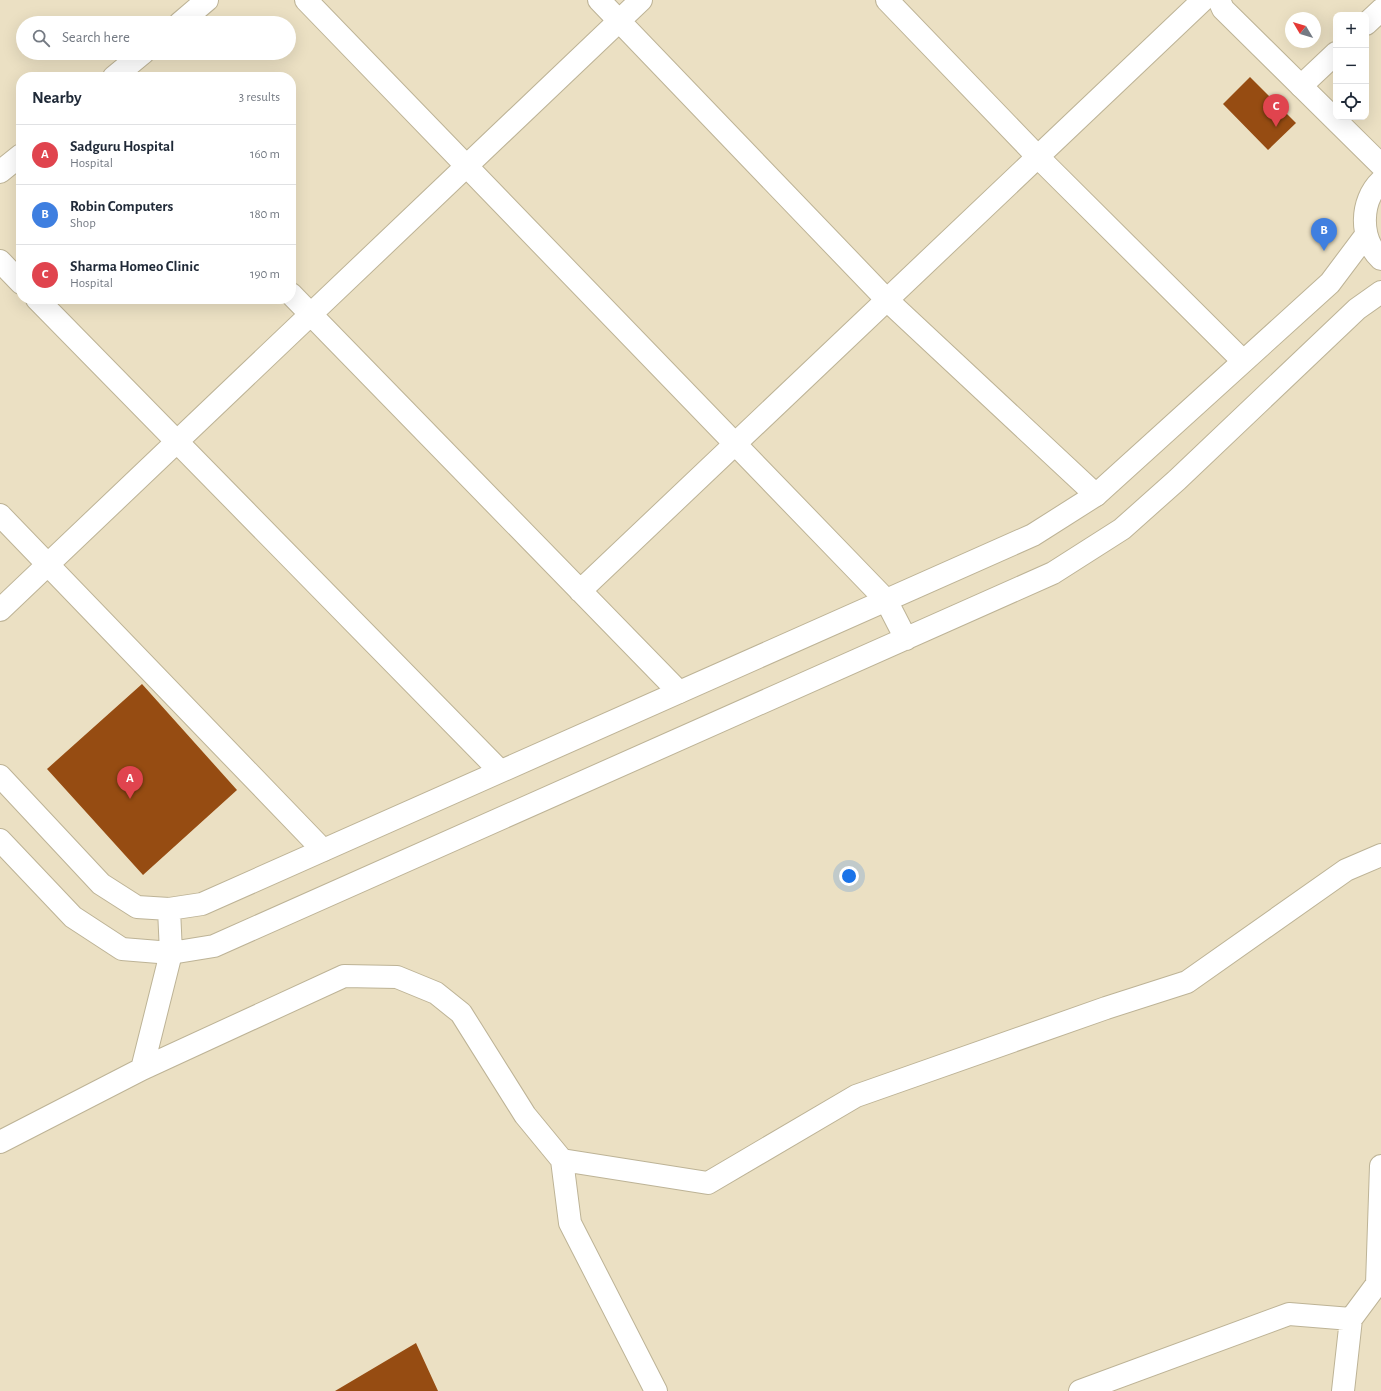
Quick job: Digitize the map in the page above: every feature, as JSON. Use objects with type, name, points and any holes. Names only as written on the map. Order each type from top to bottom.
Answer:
[{"type":"street","points":[[189,16],[208,0]]},
{"type":"street","points":[[306,0],[886,600],[906,639]]},
{"type":"street","points":[[599,0],[618,22],[887,300],[1096,495]]},
{"type":"street","points":[[0,610],[641,0]]},
{"type":"street","points":[[887,0],[1038,157],[1244,361]]},
{"type":"street","points":[[580,591],[1203,0]]},
{"type":"street","points":[[1219,0],[1223,9],[1381,165]]},
{"type":"street","points":[[1369,21],[1381,10]]},
{"type":"street","points":[[1301,86],[1333,56]]},
{"type":"street","points":[[120,72],[135,60]]},
{"type":"street","points":[[0,172],[16,159]]},
{"type":"street","points":[[1381,181],[1369,199],[1365,216],[1366,235],[1377,256],[1381,259]]},
{"type":"street","points":[[0,776],[101,884],[137,907],[169,909],[202,904],[1033,535],[1096,495],[1330,283],[1366,235]]},
{"type":"street","points":[[0,261],[16,278]]},
{"type":"street","points":[[0,840],[73,917],[122,949],[171,953],[214,946],[1054,573],[1122,529],[1177,480],[1357,309],[1381,292]]},
{"type":"street","points":[[296,299],[679,692]]},
{"type":"street","points":[[42,304],[500,772]]},
{"type":"street","points":[[0,515],[323,850]]},
{"type":"street","points":[[562,1160],[708,1183],[856,1096],[1106,1008],[1187,982],[1346,870],[1381,854]]},
{"type":"street","points":[[142,1069],[171,953],[169,909]]},
{"type":"street","points":[[0,1142],[142,1069],[344,976],[397,977],[436,993],[461,1013],[525,1115],[562,1160],[570,1223],[656,1391]]},
{"type":"street","points":[[1343,1391],[1351,1319],[1377,1284],[1381,1166]]},
{"type":"street","points":[[1080,1391],[1289,1314],[1351,1319]]},
{"type":"building","points":[[1250,77],[1296,123],[1268,150],[1223,104]]},
{"type":"building","points":[[142,684],[237,790],[143,875],[47,769]]},
{"type":"building","points":[[416,1343],[438,1391],[335,1391]]},
{"type":"place","name":"Sharma Homeo Clinic","points":[[1276,127]]},
{"type":"place","name":"Robin Computers","points":[[1324,251]]},
{"type":"place","name":"Sadguru Hospital","points":[[130,799]]}]
